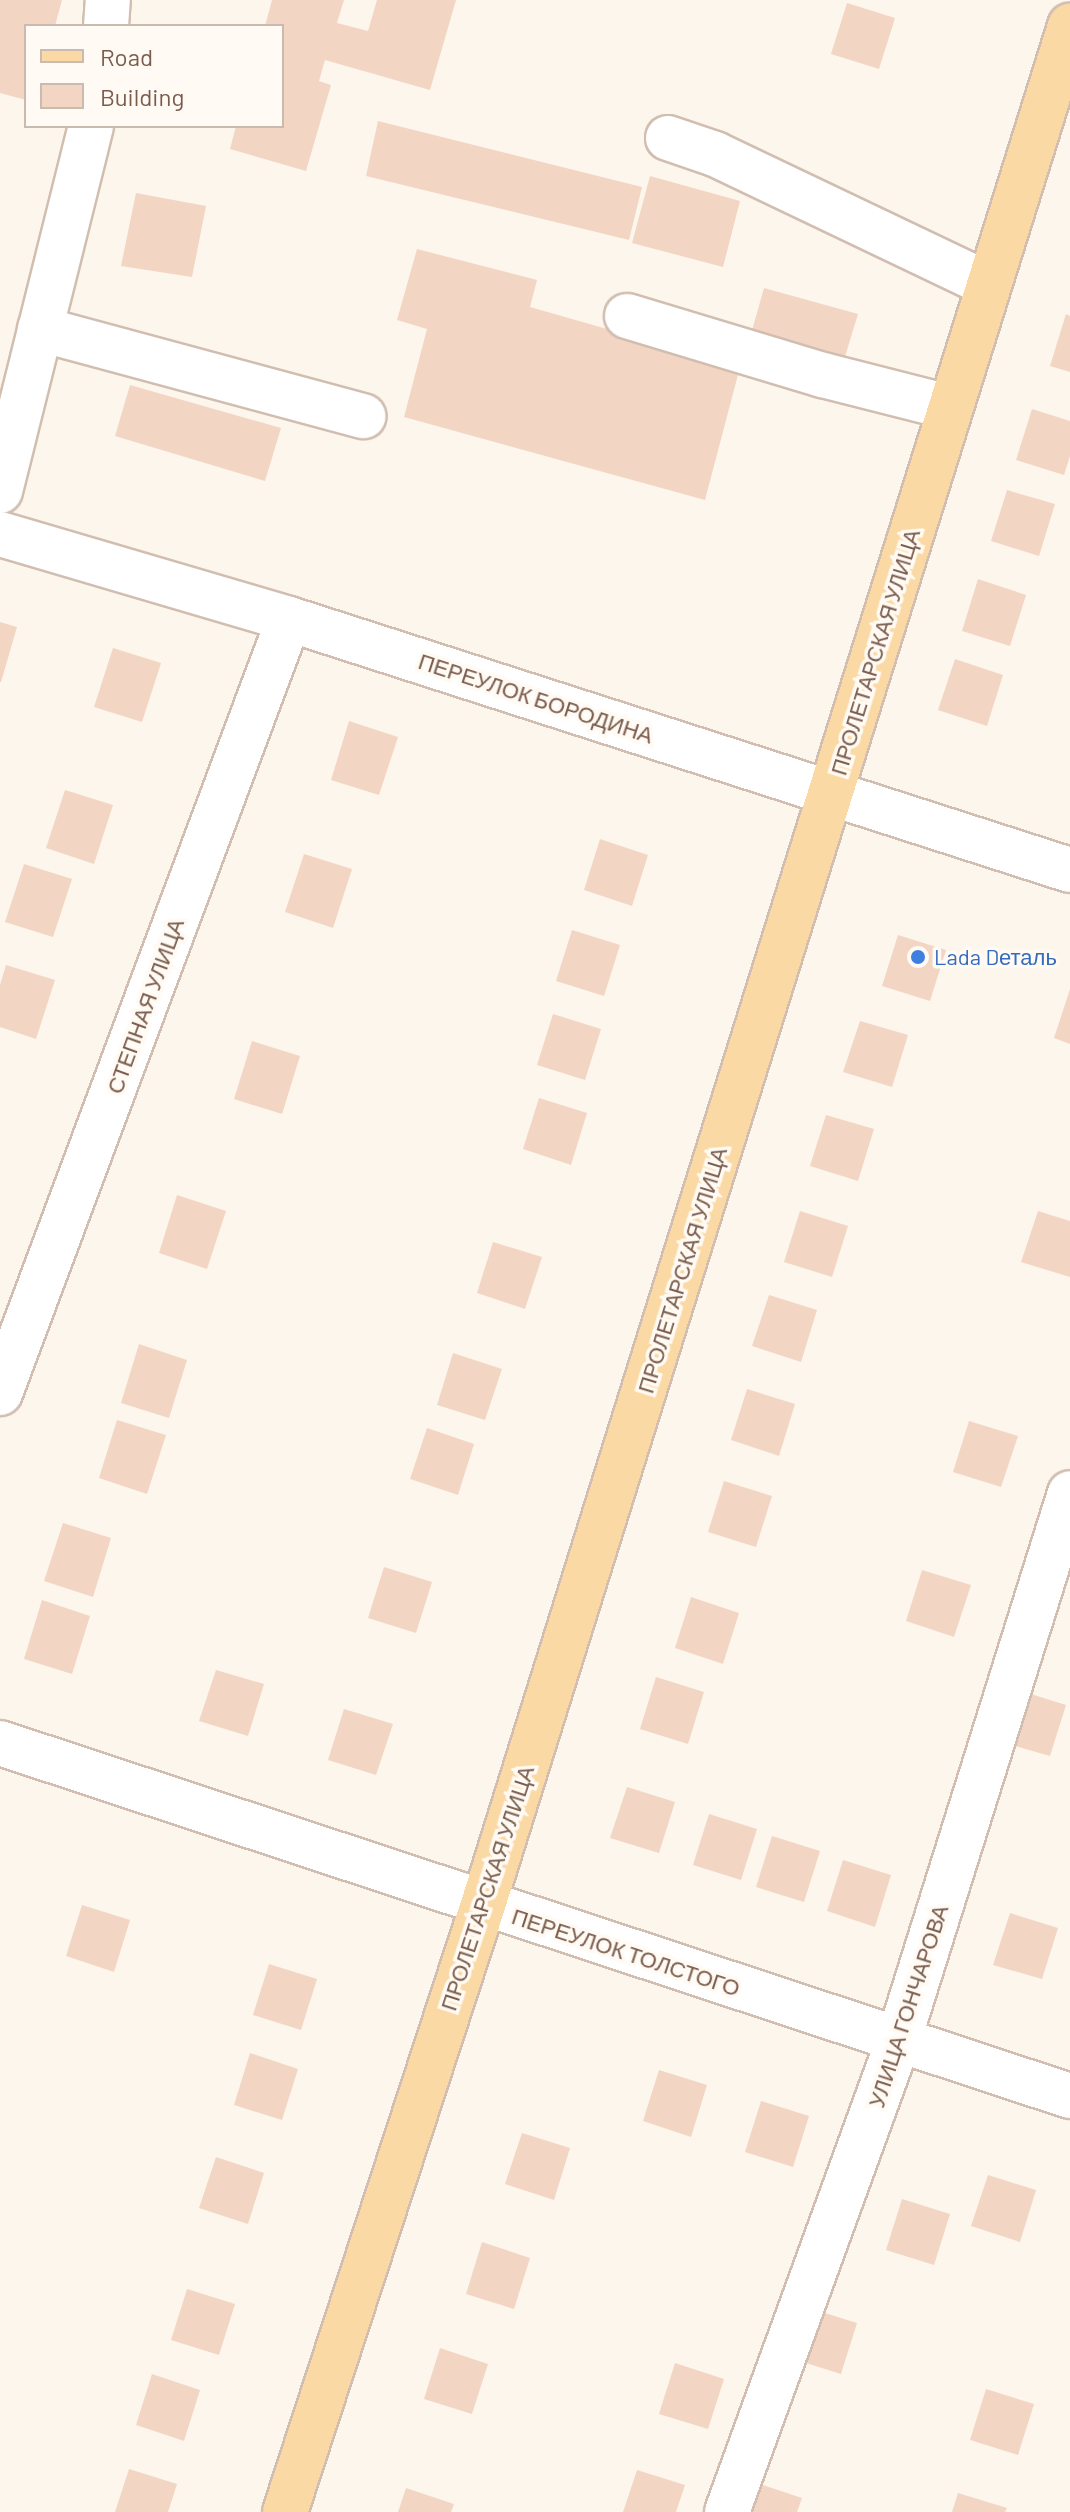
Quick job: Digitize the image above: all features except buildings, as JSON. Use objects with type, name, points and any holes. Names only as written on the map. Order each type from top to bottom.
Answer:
[{"type":"main road","name":"ПРОЛЕТАРСКАЯ УЛИЦА","points":[[285,2512],[483,1905],[1070,26]]},
{"type":"street","points":[[106,24],[108,0]]},
{"type":"street","points":[[0,491],[90,128]]},
{"type":"street","points":[[668,138],[715,154],[987,284]]},
{"type":"street","points":[[627,316],[823,375],[949,407]]},
{"type":"street","points":[[40,329],[363,416]]},
{"type":"street","points":[[0,350],[26,387]]},
{"type":"street","name":"ПЕРЕУЛОК БОРОДИНА","points":[[0,534],[289,619],[1070,870]]},
{"type":"street","name":"СТЕПНАЯ УЛИЦА","points":[[0,1393],[289,619]]},
{"type":"street","name":"УЛИЦА ГОНЧАРОВА","points":[[727,2512],[898,2042],[1070,1493]]},
{"type":"street","name":"ПЕРЕУЛОК ТОЛСТОГО","points":[[0,1743],[898,2042],[1070,2096]]},
{"type":"place","name":"Lada Dеталь","points":[[918,957]]}]
